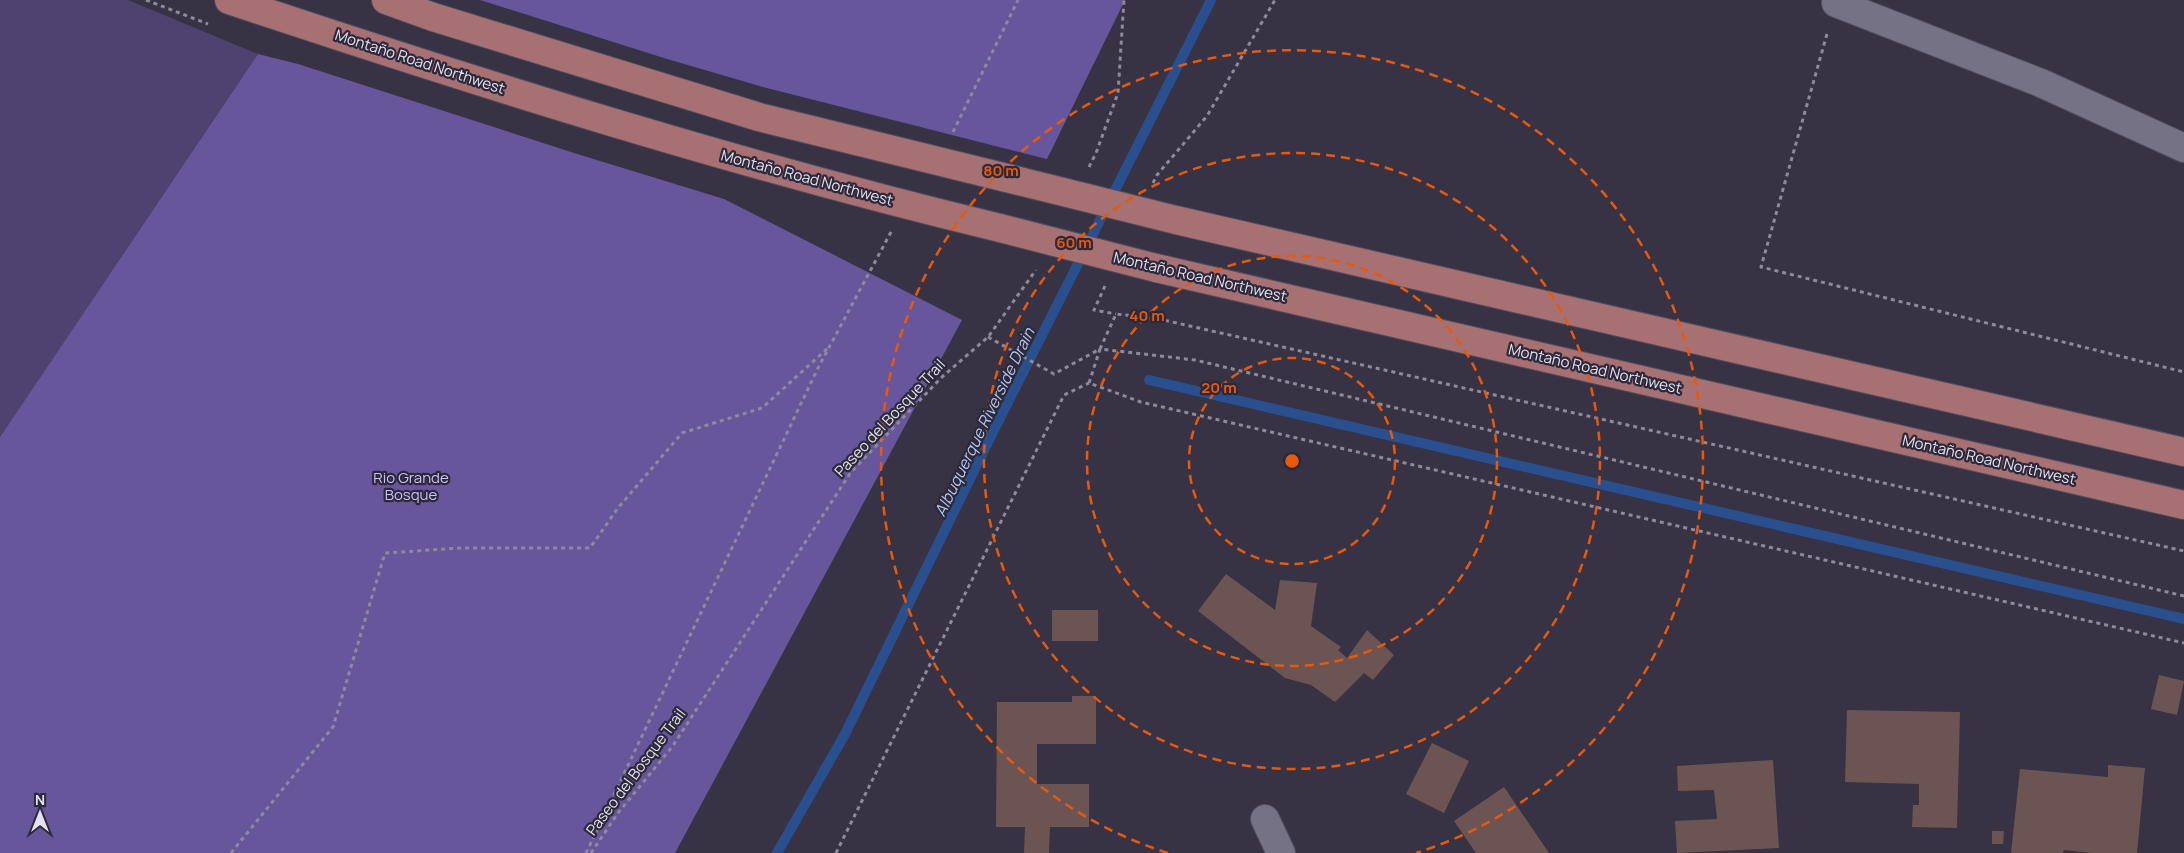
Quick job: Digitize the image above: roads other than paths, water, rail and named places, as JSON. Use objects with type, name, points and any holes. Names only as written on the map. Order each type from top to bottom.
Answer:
[{"type":"main road","name":"Montaño Road Northwest","points":[[230,0],[418,63],[743,162],[1156,268],[2184,505]]},
{"type":"main road","points":[[386,0],[433,17],[759,117],[1176,220],[2184,452]]},
{"type":"street","points":[[1836,4],[2041,83],[2184,148]]},
{"type":"street","points":[[1265,820],[1280,853]]},
{"type":"waterway","name":"Albuquerque Riverside Drain","points":[[777,853],[845,734],[989,440],[1211,0]]},
{"type":"waterway","points":[[1149,380],[2184,619]]},
{"type":"park label","name":"Rio Grande Bosque","points":[[411,486]]}]
